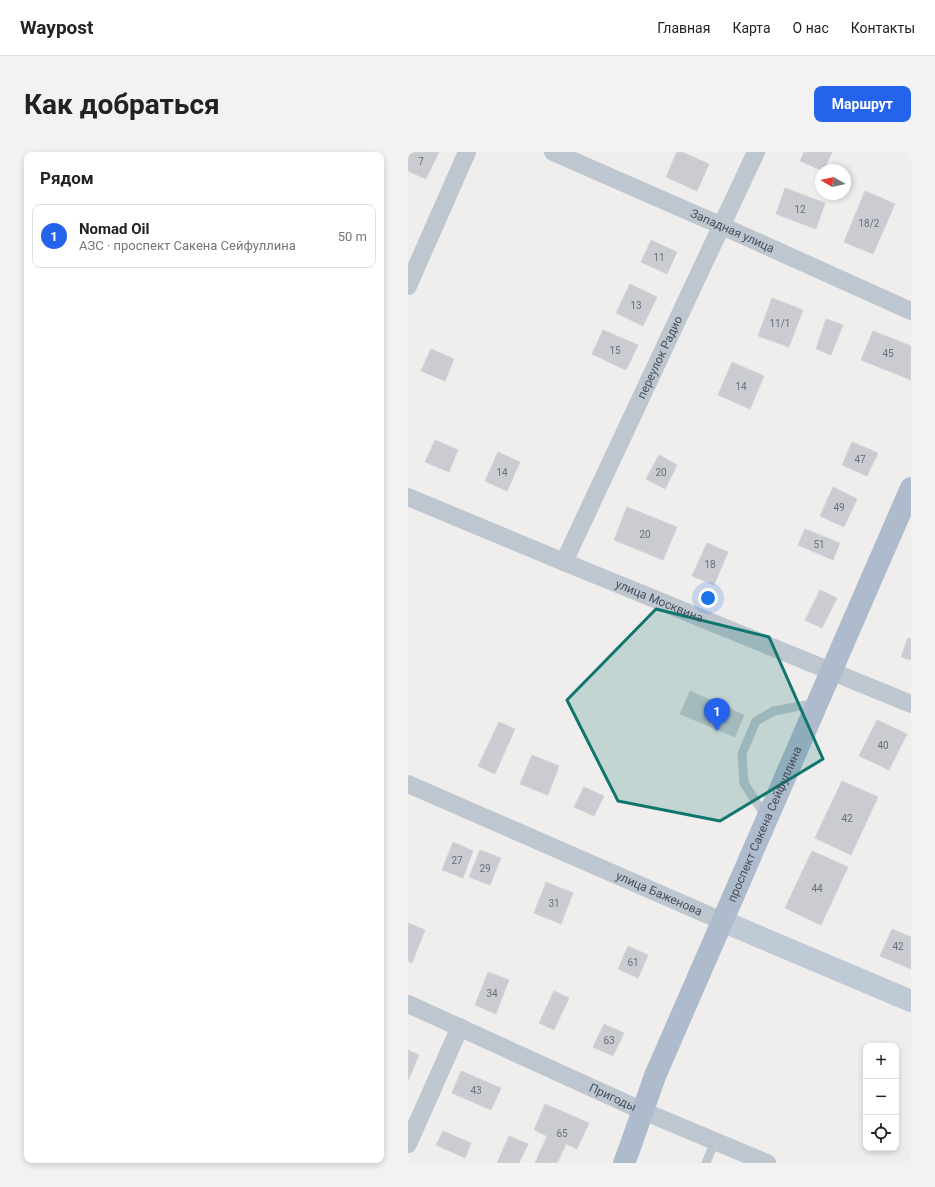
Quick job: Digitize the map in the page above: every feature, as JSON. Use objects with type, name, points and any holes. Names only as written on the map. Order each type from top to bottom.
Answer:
[{"type":"main road","name":"проспект Сакена Сейфуллина","points":[[624,1163],[655,1076],[831,671],[909,500]]},
{"type":"street","points":[[408,286],[467,152]]},
{"type":"street","name":"Западная улица","points":[[553,152],[911,311]]},
{"type":"street","name":"переулок Радио","points":[[564,562],[756,152]]},
{"type":"street","name":"улица Москвина","points":[[408,497],[911,704]]},
{"type":"street","name":"улица Баженова","points":[[408,784],[722,921],[911,1001]]},
{"type":"street","name":"Пригоды","points":[[408,1004],[643,1111],[767,1163]]},
{"type":"street","points":[[408,1144],[460,1027]]},
{"type":"lane","points":[[767,818],[744,783],[742,754],[756,721],[774,711],[817,703]]},
{"type":"lane","points":[[706,1163],[715,1141]]},
{"type":"highlighted area","points":[[656,609],[769,637],[823,759],[720,821],[618,801],[567,700]]},
{"type":"building","points":[[408,152],[439,152],[426,179],[408,171]]},
{"type":"building","points":[[677,152],[682,152],[709,164],[697,191],[666,177]]},
{"type":"building","points":[[804,152],[832,152],[827,164],[815,164],[815,167],[800,161]]},
{"type":"building","points":[[785,188],[825,203],[816,229],[776,214]]},
{"type":"building","points":[[865,191],[895,204],[873,254],[844,242]]},
{"type":"building","points":[[651,240],[677,252],[667,274],[641,262]]},
{"type":"building","points":[[630,284],[657,297],[643,326],[616,313]]},
{"type":"building","points":[[772,298],[803,310],[789,347],[758,336]]},
{"type":"building","points":[[826,319],[843,325],[831,355],[816,349]]},
{"type":"building","points":[[603,330],[638,345],[626,370],[592,354]]},
{"type":"building","points":[[873,331],[911,346],[911,380],[861,360]]},
{"type":"building","points":[[431,349],[454,359],[445,381],[421,371]]},
{"type":"building","points":[[732,362],[764,376],[750,409],[718,395]]},
{"type":"building","points":[[435,440],[458,450],[449,472],[425,462]]},
{"type":"building","points":[[852,442],[878,453],[867,476],[842,465]]},
{"type":"building","points":[[498,452],[520,462],[507,491],[485,481]]},
{"type":"building","points":[[659,455],[677,465],[665,489],[646,479]]},
{"type":"building","points":[[833,487],[857,499],[844,527],[820,516]]},
{"type":"building","points":[[627,507],[677,527],[663,560],[614,540]]},
{"type":"building","points":[[805,529],[840,543],[833,560],[798,545]]},
{"type":"building","points":[[707,543],[728,552],[714,585],[692,576]]},
{"type":"building","points":[[820,590],[837,598],[822,628],[805,620]]},
{"type":"building","points":[[908,638],[911,639],[911,660],[901,657]]},
{"type":"building","points":[[690,691],[744,715],[735,737],[680,714]]},
{"type":"building","points":[[877,720],[907,734],[889,770],[859,756]]},
{"type":"building","points":[[499,722],[515,729],[495,774],[478,766]]},
{"type":"building","points":[[532,755],[559,766],[548,795],[520,784]]},
{"type":"building","points":[[842,781],[878,797],[851,855],[815,838]]},
{"type":"building","points":[[584,787],[604,796],[594,816],[574,807]]},
{"type":"building","points":[[453,842],[473,851],[463,878],[442,870]]},
{"type":"building","points":[[480,850],[501,858],[490,885],[469,877]]},
{"type":"building","points":[[812,851],[848,867],[821,925],[785,908]]},
{"type":"building","points":[[546,882],[573,893],[561,924],[534,913]]},
{"type":"building","points":[[408,923],[425,930],[412,963],[408,961]]},
{"type":"building","points":[[892,929],[911,937],[911,969],[880,956]]},
{"type":"building","points":[[628,946],[648,955],[638,978],[618,969]]},
{"type":"building","points":[[488,972],[509,980],[496,1014],[475,1005]]},
{"type":"building","points":[[554,991],[569,998],[554,1030],[539,1023]]},
{"type":"building","points":[[604,1024],[624,1033],[613,1056],[593,1047]]},
{"type":"building","points":[[408,1050],[419,1055],[408,1081]]},
{"type":"building","points":[[461,1071],[501,1088],[491,1110],[452,1093]]},
{"type":"building","points":[[545,1104],[589,1123],[577,1149],[566,1144],[557,1163],[535,1163],[547,1136],[534,1130]]},
{"type":"building","points":[[443,1131],[471,1143],[465,1158],[436,1145]]},
{"type":"building","points":[[509,1136],[528,1144],[519,1163],[497,1163]]},
{"type":"place","name":"Nomad Oil","points":[[717,731]]}]
